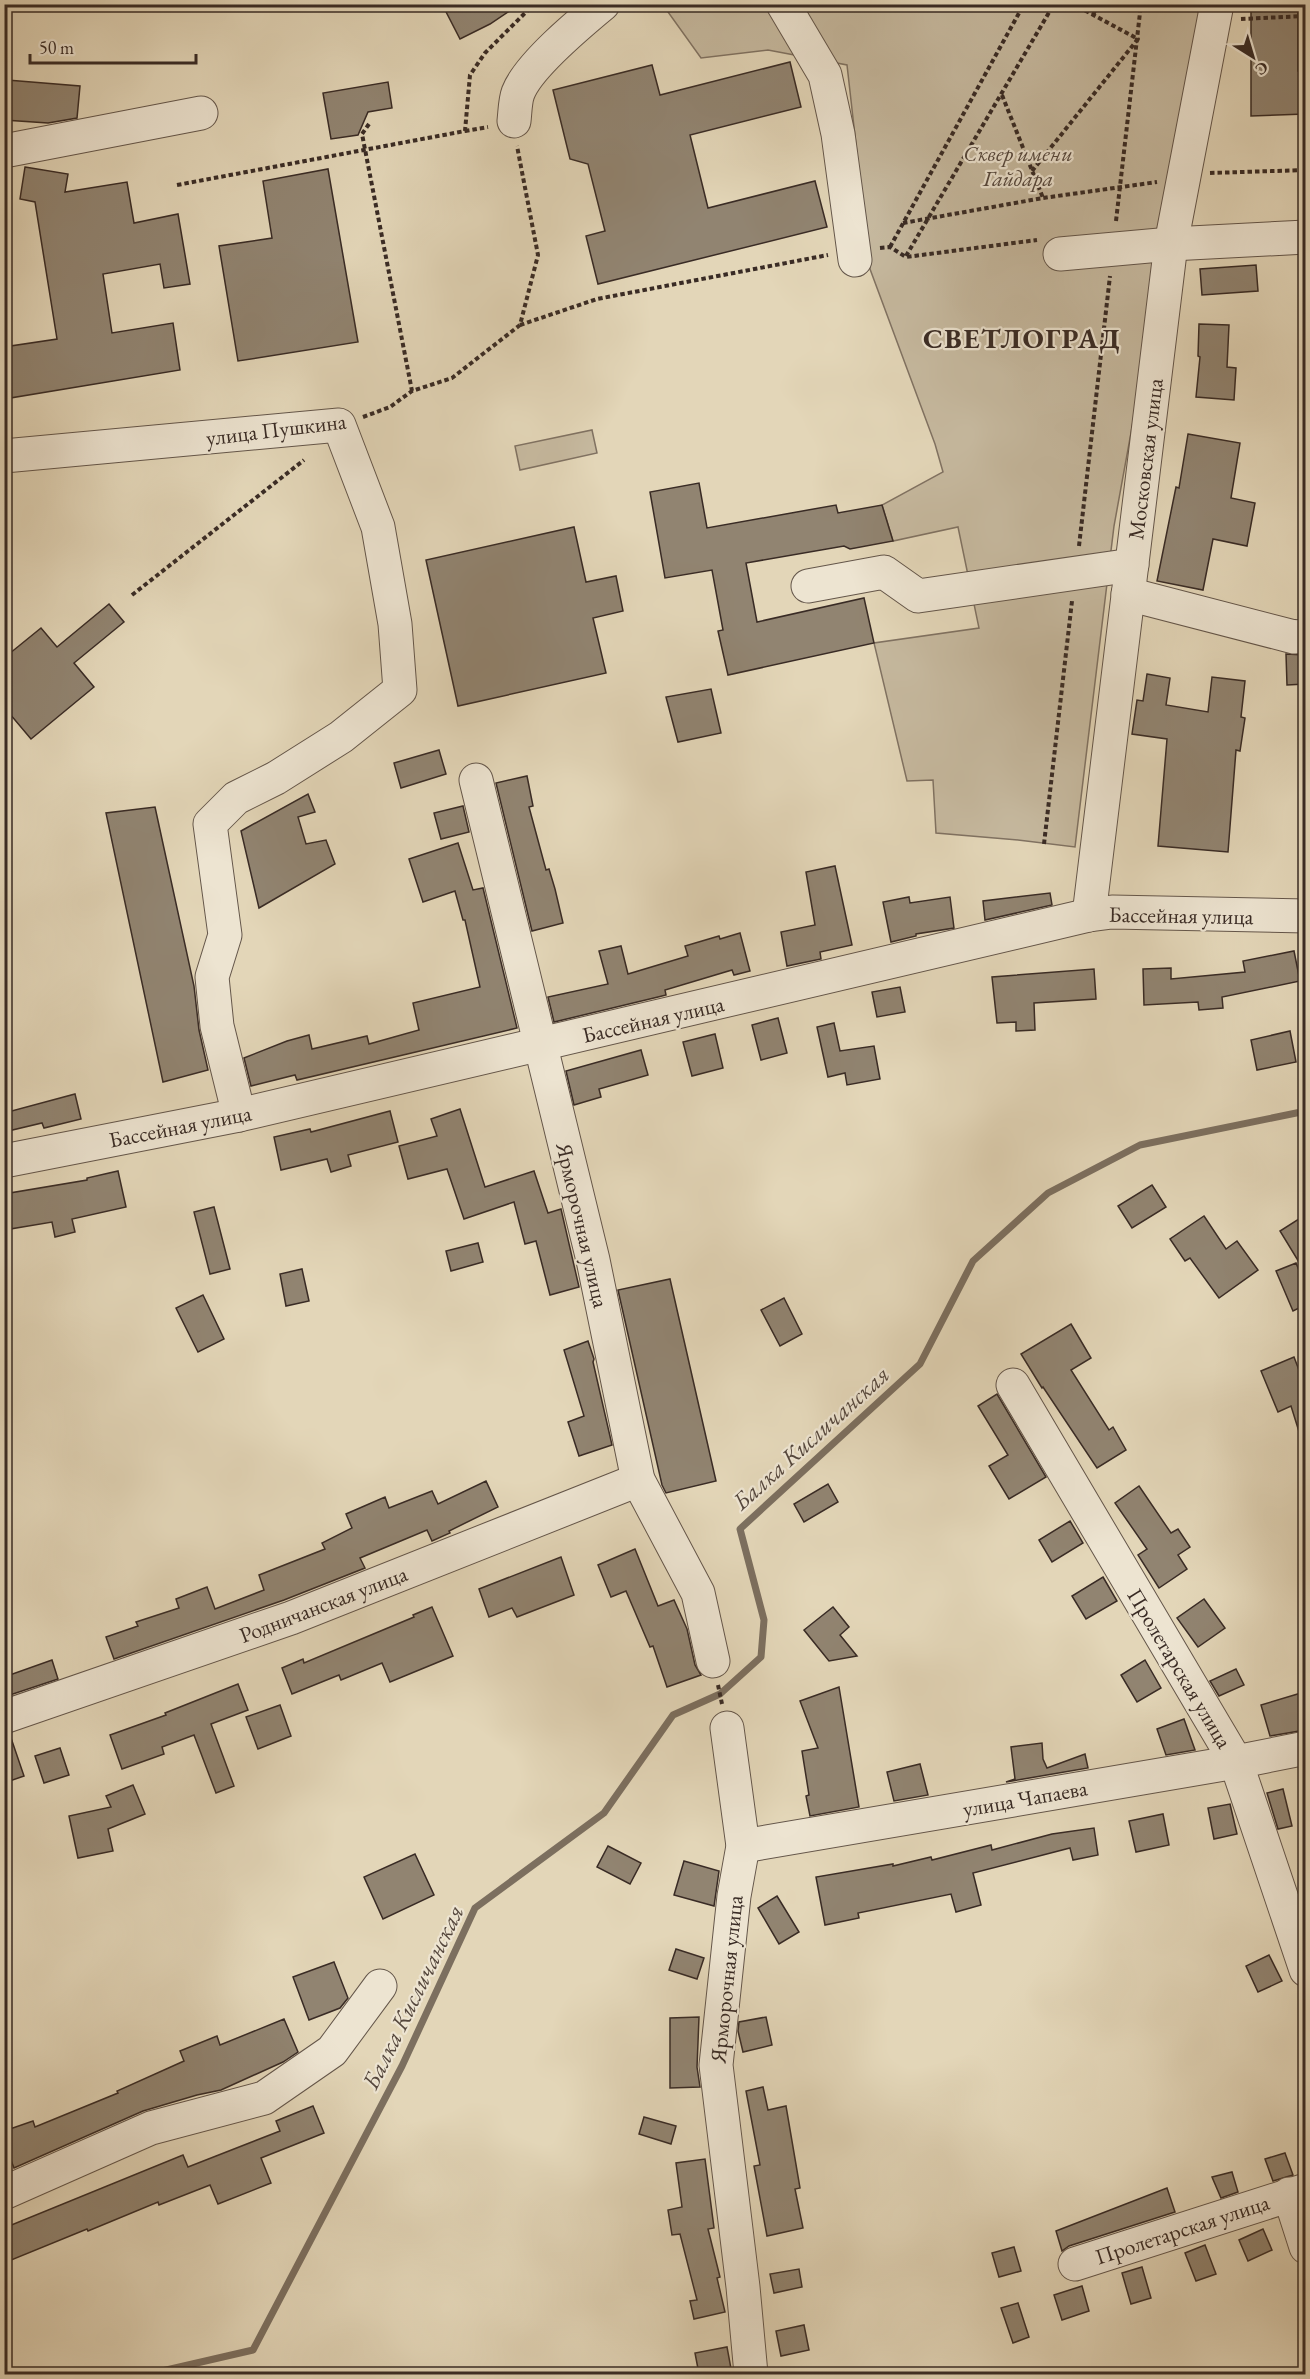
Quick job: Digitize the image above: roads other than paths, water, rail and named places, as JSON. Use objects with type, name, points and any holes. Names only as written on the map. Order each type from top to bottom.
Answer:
[{"type":"street","points":[[514,121],[518,93],[538,64],[603,4]]},
{"type":"street","points":[[783,4],[825,75],[838,134],[854,255]]},
{"type":"street","name":"Московская улица","points":[[1089,915],[1171,244],[1217,4]]},
{"type":"street","points":[[4,151],[201,113]]},
{"type":"street","points":[[1060,254],[1113,248],[1305,237]]},
{"type":"street","name":"улица Пушкина","points":[[4,456],[339,425],[378,527],[395,624],[400,690],[341,736],[276,778],[236,798],[210,824],[225,935],[212,977],[217,1026],[238,1115]]},
{"type":"street","points":[[808,586],[884,572],[918,596],[1076,573],[1130,580],[1294,637],[1305,636]]},
{"type":"street","name":"Ярморочная улица","points":[[476,780],[593,1260],[638,1480],[698,1593],[713,1661]]},
{"type":"street","name":"Бассейная улица","points":[[4,1161],[238,1115],[540,1046],[1089,915],[1112,912],[1305,916]]},
{"type":"street","name":"Пролетарская улица","points":[[1012,1385],[1236,1762],[1305,1970]]},
{"type":"street","name":"Родничанская улица","points":[[4,1717],[291,1618],[638,1480]]},
{"type":"street","name":"Ярморочная улица","points":[[727,1728],[744,1846],[734,1896],[716,2065],[743,2287],[751,2374]]},
{"type":"street","name":"улица Чапаева","points":[[744,1846],[1236,1762],[1305,1748]]},
{"type":"street","points":[[4,2193],[151,2128],[264,2098],[332,2051],[380,1986]]},
{"type":"street","name":"Пролетарская улица","points":[[1075,2264],[1298,2192],[1305,2247]]},
{"type":"waterway","name":"Балка Кисличанская","points":[[149,2374],[253,2350],[402,2066],[475,1908],[604,1813],[673,1715],[720,1694],[761,1657],[764,1620],[740,1529],[920,1364],[973,1261],[1048,1193],[1140,1145],[1306,1111]]},
{"type":"district","name":"СВЕТЛОГРАД","points":[[1022,338]]},
{"type":"park label","name":"Сквер имени Гайдара","points":[[1018,166]]}]
